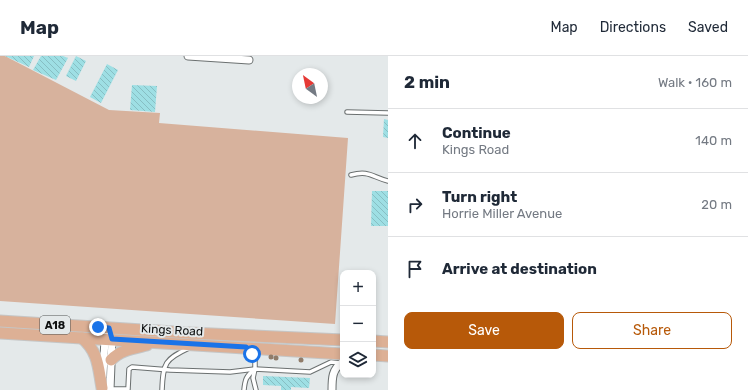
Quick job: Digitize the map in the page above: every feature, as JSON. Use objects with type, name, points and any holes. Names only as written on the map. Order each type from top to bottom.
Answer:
[{"type":"main road","name":"Kings Road","points":[[0,322],[340,340]]},
{"type":"main road","name":"Kings Road","points":[[0,333],[246,347],[340,360]]},
{"type":"main road","points":[[82,338],[91,346],[96,356],[106,389]]},
{"type":"main road","points":[[376,341],[388,342]]},
{"type":"main road","points":[[111,360],[122,352],[159,342]]},
{"type":"main road","points":[[376,356],[388,356]]},
{"type":"street","points":[[188,56],[248,60]]},
{"type":"street","points":[[106,389],[109,328]]},
{"type":"street","points":[[106,389],[111,360],[109,339]]},
{"type":"street","points":[[332,390],[332,376],[335,368],[340,363]]},
{"type":"lane","points":[[347,112],[388,113]]},
{"type":"lane","points":[[350,175],[359,172],[371,174],[388,181]]},
{"type":"lane","points":[[162,389],[164,369],[167,361],[172,356],[190,348],[204,345]]},
{"type":"lane","points":[[246,347],[255,360],[253,378],[256,390]]},
{"type":"lane","points":[[106,389],[128,389],[129,369],[132,367],[230,372],[255,369],[310,372],[331,362],[340,360]]},
{"type":"lane","points":[[244,390],[245,379],[248,374],[255,369]]},
{"type":"shaded area","points":[[0,56],[5,56],[109,110],[160,113],[159,123],[348,138],[335,324],[0,301]]},
{"type":"building","points":[[5,56],[34,56],[29,67]]},
{"type":"building","points":[[41,56],[63,56],[68,58],[56,80],[33,70]]},
{"type":"building","points":[[76,56],[86,61],[76,81],[66,76]]},
{"type":"building","points":[[107,64],[118,70],[101,103],[90,97]]},
{"type":"building","points":[[132,85],[157,86],[155,112],[130,110]]},
{"type":"building","points":[[384,119],[388,120],[388,138],[383,137]]},
{"type":"building","points":[[372,191],[388,191],[388,226],[371,226]]},
{"type":"building","points":[[263,376],[310,378],[309,388],[291,387],[291,390],[281,390],[281,386],[263,385]]},
{"type":"route","points":[[98,327],[109,328],[112,339],[246,347],[252,354]]}]
